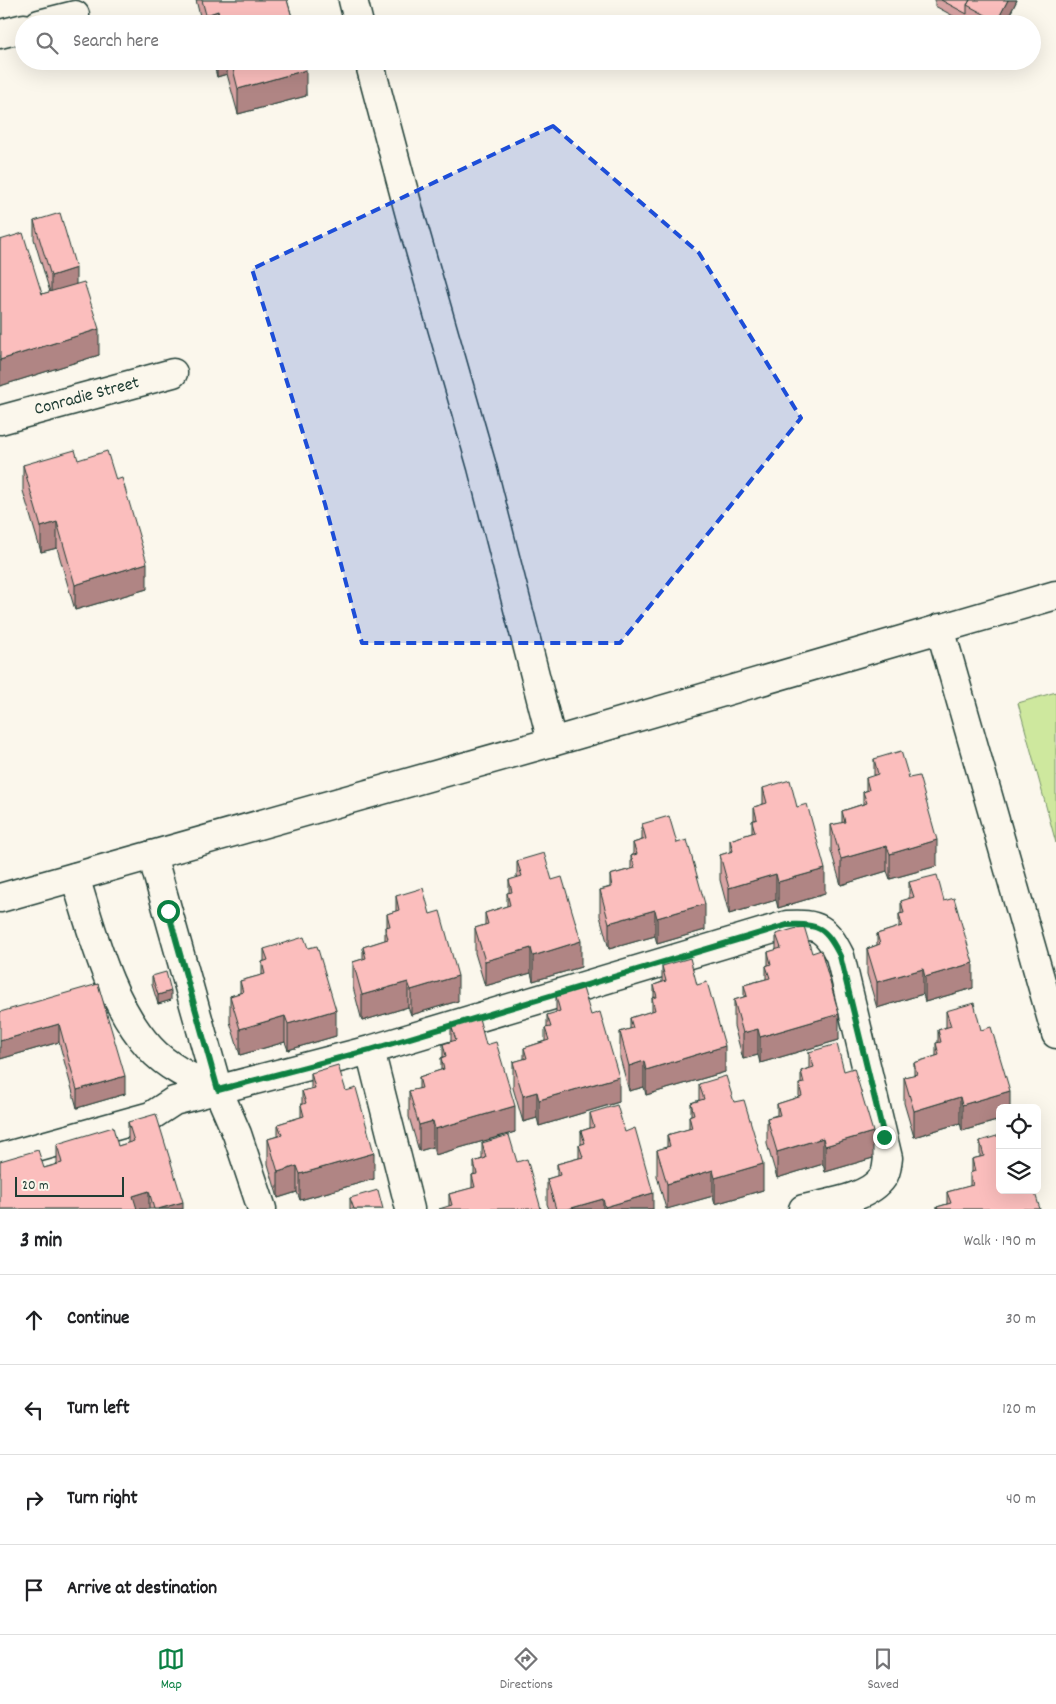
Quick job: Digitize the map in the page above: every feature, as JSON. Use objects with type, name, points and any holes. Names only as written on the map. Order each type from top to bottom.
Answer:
[{"type":"street","points":[[352,0],[356,15]]},
{"type":"street","points":[[0,34],[15,30]]},
{"type":"street","points":[[371,70],[410,215],[482,467],[552,742]]},
{"type":"street","name":"Conradie Street","points":[[0,420],[173,373]]},
{"type":"street","points":[[0,898],[552,742],[1056,594]]},
{"type":"street","points":[[940,628],[1056,1034]]},
{"type":"street","points":[[152,856],[218,1090],[237,1134],[262,1209]]},
{"type":"street","points":[[75,877],[113,989],[127,1017],[150,1048],[180,1072],[218,1090]]},
{"type":"street","points":[[0,1158],[151,1116],[174,1101],[370,1050],[787,925],[803,924],[818,928],[830,937],[840,956],[888,1158],[885,1176],[874,1188],[860,1195],[803,1209]]},
{"type":"street","points":[[370,1050],[410,1209]]},
{"type":"highlighted area","points":[[553,126],[699,253],[801,418],[620,643],[362,643],[325,504],[252,269]]},
{"type":"green space","points":[[1056,692],[1056,843],[1018,703]]},
{"type":"building","points":[[202,0],[287,0],[291,15],[219,15],[218,11],[206,15]]},
{"type":"building","points":[[941,0],[970,0],[967,5],[967,14]]},
{"type":"building","points":[[970,0],[1008,0],[1000,15],[986,15],[967,5]]},
{"type":"building","points":[[233,70],[306,70],[238,89]]},
{"type":"building","points":[[60,213],[76,268],[51,276],[34,221]]},
{"type":"building","points":[[23,233],[42,294],[84,282],[99,329],[0,360],[0,240]]},
{"type":"building","points":[[75,450],[78,460],[107,451],[116,480],[122,478],[147,563],[75,585],[57,522],[41,527],[23,465]]},
{"type":"building","points":[[901,751],[909,778],[919,776],[937,840],[890,854],[887,846],[841,859],[831,825],[845,822],[842,811],[867,803],[863,792],[869,790],[866,778],[878,774],[874,759]]},
{"type":"building","points":[[790,780],[797,807],[807,804],[825,869],[778,882],[776,874],[729,888],[720,855],[733,851],[730,840],[755,832],[752,821],[757,819],[754,807],[767,803],[763,788]]},
{"type":"building","points":[[669,816],[677,843],[687,840],[705,904],[657,918],[655,910],[609,923],[600,890],[612,887],[610,875],[635,868],[631,856],[637,854],[633,843],[646,839],[642,824]]},
{"type":"building","points":[[544,853],[552,880],[562,877],[581,941],[533,956],[531,948],[485,961],[475,928],[488,924],[485,913],[510,905],[507,893],[512,892],[509,880],[522,876],[517,861]]},
{"type":"building","points":[[937,875],[944,901],[954,898],[973,963],[925,977],[923,969],[877,982],[867,949],[880,944],[877,934],[902,926],[899,914],[904,913],[901,901],[914,897],[909,882]]},
{"type":"building","points":[[423,888],[430,914],[440,911],[458,976],[411,990],[408,982],[362,995],[353,962],[366,958],[363,947],[388,939],[385,927],[390,926],[387,914],[399,910],[396,896]]},
{"type":"building","points":[[804,926],[812,953],[821,950],[839,1014],[760,1037],[758,1029],[743,1033],[734,1000],[747,996],[744,985],[770,978],[766,966],[771,964],[768,952],[781,948],[776,934]]},
{"type":"building","points":[[304,937],[308,948],[317,946],[336,1010],[288,1024],[285,1016],[240,1029],[230,996],[243,992],[240,981],[265,974],[262,962],[268,960],[264,949]]},
{"type":"building","points":[[690,958],[697,985],[707,982],[725,1046],[646,1070],[644,1061],[629,1066],[620,1032],[633,1028],[630,1018],[655,1010],[652,998],[657,997],[654,985],[666,981],[662,966]]},
{"type":"building","points":[[166,972],[171,991],[158,995],[152,976]]},
{"type":"building","points":[[98,984],[125,1076],[77,1090],[59,1024],[0,1041],[0,1012]]},
{"type":"building","points":[[583,988],[591,1015],[600,1012],[619,1077],[539,1100],[537,1092],[523,1096],[513,1062],[527,1058],[524,1048],[549,1040],[545,1028],[551,1027],[547,1015],[560,1011],[556,996]]},
{"type":"building","points":[[974,1003],[981,1030],[991,1027],[1010,1091],[962,1105],[960,1097],[914,1111],[904,1077],[917,1074],[914,1063],[939,1055],[936,1043],[941,1042],[938,1030],[951,1026],[946,1011]]},
{"type":"building","points":[[479,1018],[486,1045],[496,1042],[515,1106],[435,1129],[433,1121],[419,1125],[409,1091],[422,1088],[419,1077],[444,1069],[441,1058],[446,1056],[443,1044],[456,1040],[451,1025]]},
{"type":"building","points":[[837,1044],[844,1071],[854,1068],[873,1132],[825,1146],[823,1138],[777,1152],[767,1118],[780,1115],[777,1104],[802,1096],[799,1084],[804,1083],[801,1071],[814,1067],[809,1052]]},
{"type":"building","points":[[338,1065],[346,1091],[356,1088],[374,1153],[300,1174],[297,1166],[278,1172],[268,1139],[282,1135],[278,1124],[304,1116],[301,1105],[306,1103],[302,1091],[315,1088],[311,1073]]},
{"type":"building","points":[[726,1076],[734,1102],[744,1100],[763,1164],[715,1178],[713,1170],[667,1184],[657,1150],[670,1146],[667,1135],[692,1128],[689,1116],[694,1114],[691,1103],[704,1099],[699,1084]]},
{"type":"building","points":[[617,1105],[625,1132],[635,1128],[653,1193],[605,1207],[603,1199],[568,1209],[556,1209],[547,1179],[560,1175],[557,1164],[583,1157],[579,1145],[585,1143],[581,1131],[594,1127],[590,1113]]},
{"type":"building","points":[[156,1114],[183,1202],[154,1209],[149,1191],[133,1196],[137,1209],[0,1209],[0,1161],[38,1150],[44,1168],[62,1163],[57,1144],[113,1127],[118,1146],[134,1141],[128,1122]]},
{"type":"building","points":[[509,1135],[517,1162],[527,1159],[541,1209],[439,1209],[452,1205],[449,1194],[475,1187],[472,1175],[477,1174],[474,1162],[486,1158],[482,1143]]},
{"type":"building","points":[[996,1136],[996,1194],[1035,1194],[1040,1209],[938,1209],[937,1207],[951,1203],[947,1192],[973,1185],[970,1173],[975,1171],[972,1159],[984,1156],[980,1141]]},
{"type":"building","points":[[378,1190],[383,1209],[354,1209],[350,1198]]},
{"type":"route","points":[[168,911],[218,1090],[370,1050],[787,925],[803,924],[818,928],[830,937],[840,956],[884,1137]]}]
